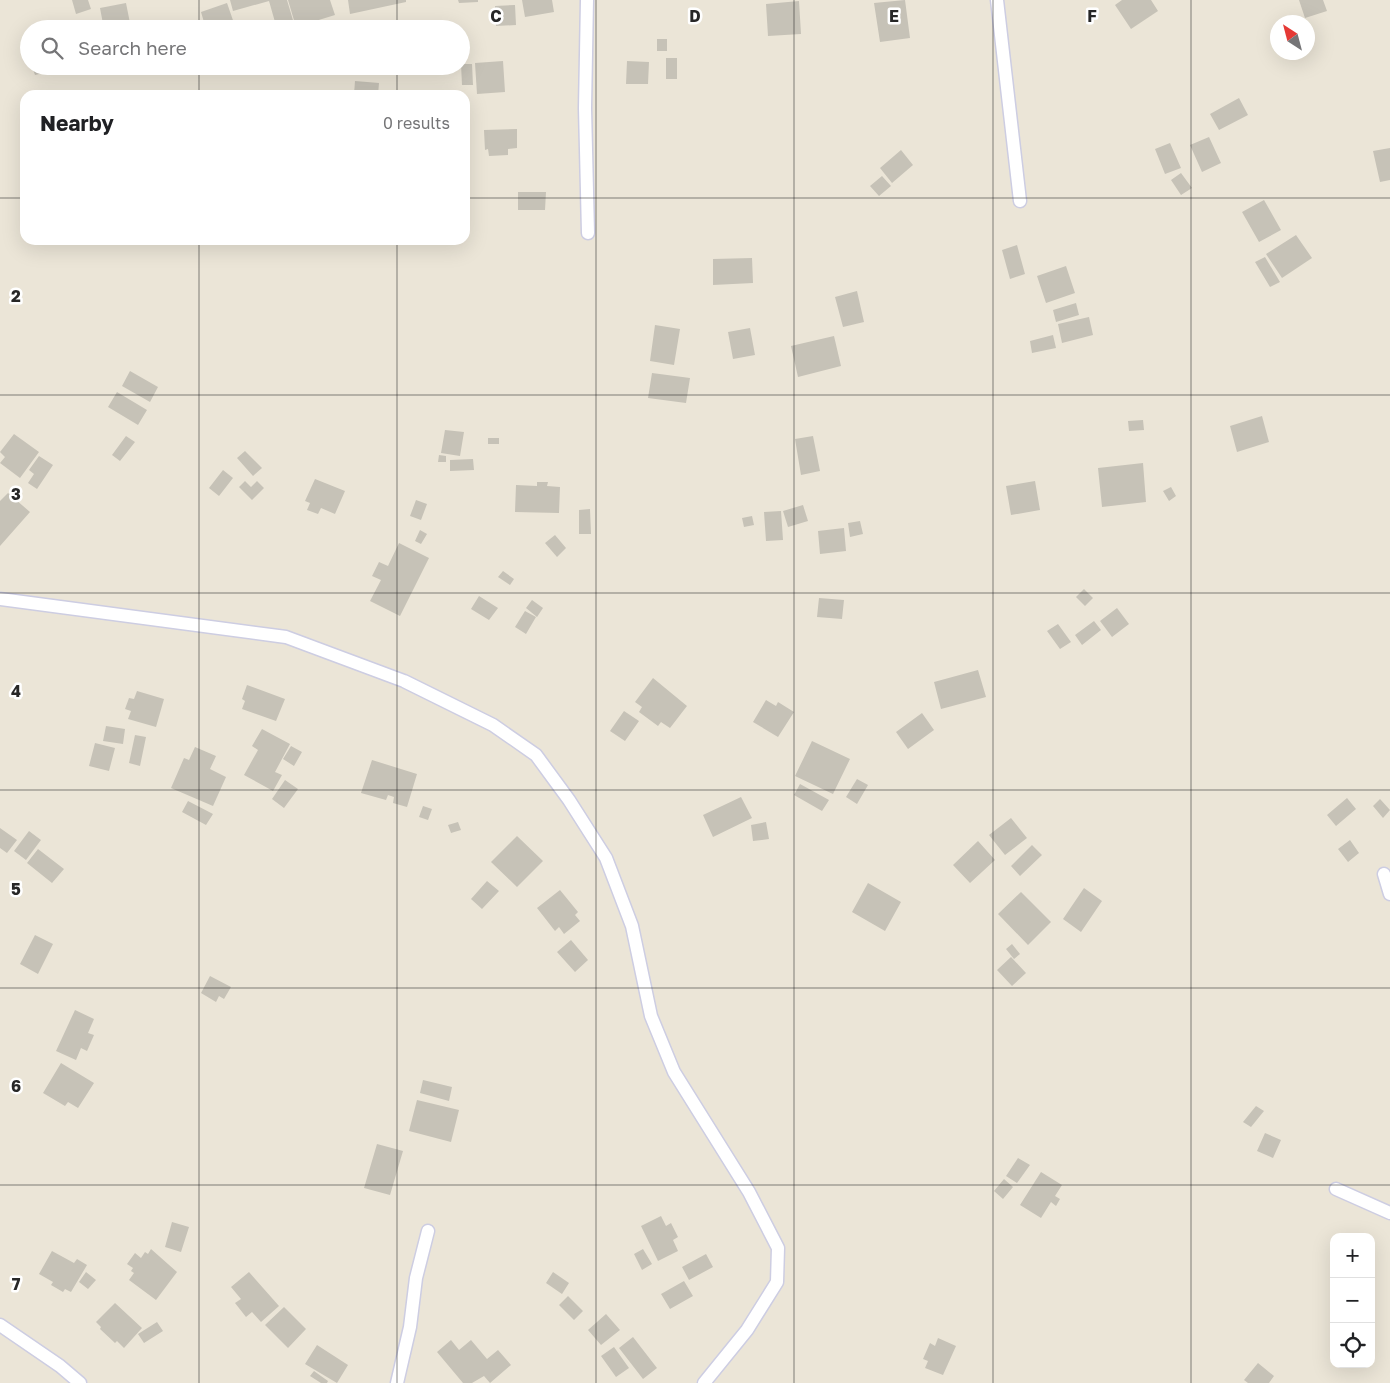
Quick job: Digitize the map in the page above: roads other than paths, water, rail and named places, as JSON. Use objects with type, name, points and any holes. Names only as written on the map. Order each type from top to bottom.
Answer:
[{"type":"street","points":[[587,0],[585,108],[588,233]]},
{"type":"street","points":[[997,0],[1020,201]]},
{"type":"street","points":[[0,599],[286,637],[404,680],[493,725],[536,755],[569,800],[606,858],[632,926],[651,1016],[674,1072],[749,1192],[778,1248],[776,1282],[747,1330],[704,1383]]},
{"type":"street","points":[[1384,874],[1390,894]]},
{"type":"street","points":[[1336,1189],[1390,1213]]},
{"type":"street","points":[[396,1383],[410,1326],[416,1278],[428,1231]]},
{"type":"street","points":[[0,1325],[60,1366],[80,1383]]}]
